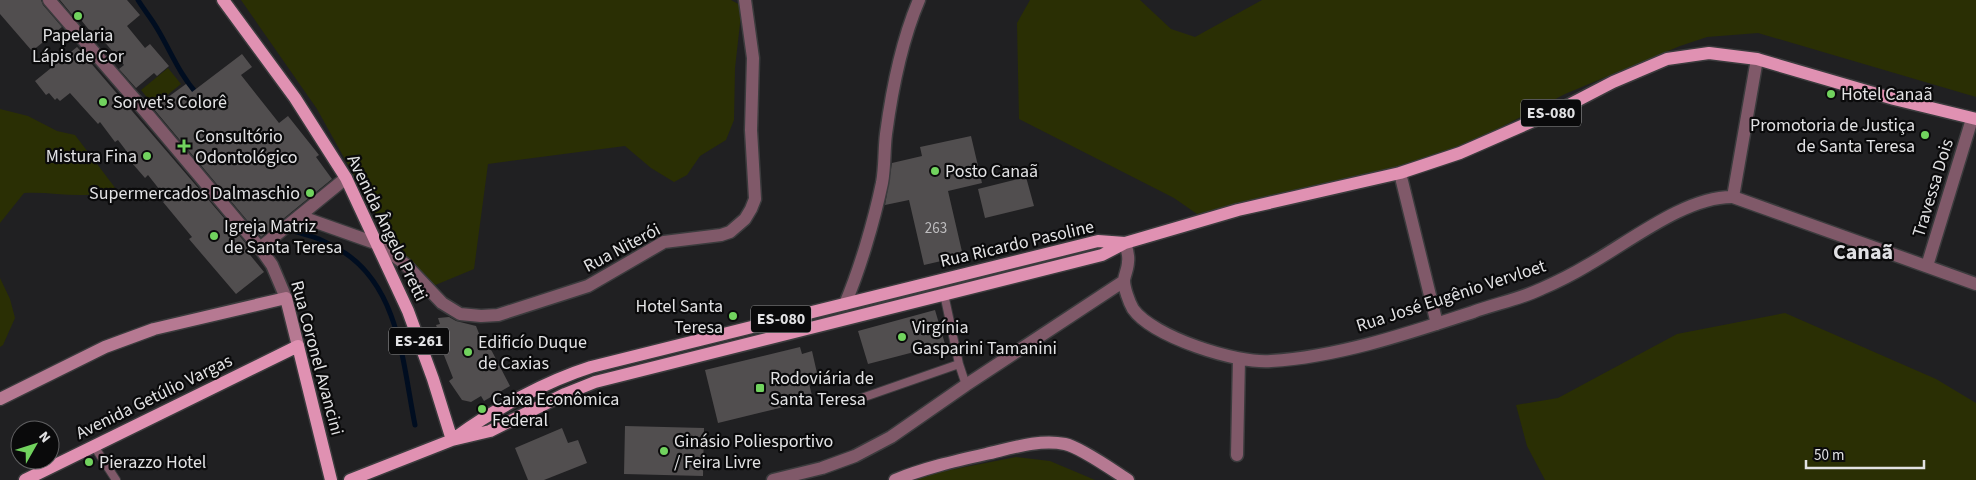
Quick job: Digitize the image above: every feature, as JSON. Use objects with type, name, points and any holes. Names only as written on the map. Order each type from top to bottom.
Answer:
[{"type":"main road","name":"Avenida Ângelo Pretti","points":[[223,0],[295,98],[346,178],[408,311],[452,440]]},
{"type":"main road","name":"ES-080","points":[[1125,243],[1238,210],[1400,174],[1460,153],[1563,108],[1613,82],[1667,59],[1710,53],[1757,59],[1894,99],[1974,119]]},
{"type":"main road","name":"Rua Ricardo Pasoline","points":[[452,440],[483,417],[576,371],[1098,241],[1125,243]]},
{"type":"main road","name":"Rua Ricardo Pasoline","points":[[452,440],[490,431],[565,394],[595,382],[1102,255],[1125,243]]},
{"type":"main road","name":"Avenida Getúlio Vargas","points":[[25,480],[298,346]]},
{"type":"main road","name":"Rua Coronel Avancini","points":[[298,346],[331,480]]},
{"type":"main road","points":[[350,480],[452,440]]},
{"type":"street","name":"Rua Coronel Avancini","points":[[48,0],[260,248],[272,265],[286,298],[298,346]]},
{"type":"street","name":"Rua Niterói","points":[[290,223],[378,244],[405,264],[442,303],[460,314],[490,316],[515,310],[588,286],[664,242],[721,235],[730,232],[745,219],[754,199],[750,130],[753,58],[745,0]]},
{"type":"street","points":[[844,304],[854,283],[882,182],[886,134],[897,72],[912,17],[919,0]]},
{"type":"street","points":[[1733,197],[1757,59]]},
{"type":"street","name":"Travessa Dois","points":[[1927,266],[1974,119]]},
{"type":"street","points":[[1400,174],[1436,324]]},
{"type":"street","points":[[260,248],[346,178]]},
{"type":"street","name":"Rua José Eugênio Vervloet","points":[[1125,243],[1129,260],[1124,281],[1128,297],[1133,308],[1154,328],[1211,352],[1239,359],[1269,362],[1313,356],[1436,324],[1538,290],[1587,266],[1679,210],[1712,198],[1733,197],[1976,284]]},
{"type":"street","points":[[773,480],[822,468],[855,456],[908,426],[966,385],[1124,281]]},
{"type":"street","points":[[0,399],[90,354],[154,329],[286,298]]},
{"type":"street","points":[[1237,455],[1239,359]]},
{"type":"street","points":[[895,480],[922,469],[979,455],[1020,446],[1049,443],[1067,445],[1128,480]]},
{"type":"lane","points":[[944,294],[959,364],[966,385]]},
{"type":"lane","points":[[852,401],[959,364]]},
{"type":"lane","points":[[94,446],[116,480]]},
{"type":"green space","points":[[241,0],[731,0],[742,6],[735,68],[734,120],[726,140],[700,156],[687,175],[674,182],[651,168],[625,146],[488,164],[474,269],[433,286],[395,246],[317,109]]},
{"type":"green space","points":[[1030,0],[1140,0],[1171,29],[1195,37],[1262,0],[1976,0],[1976,97],[1758,33],[1707,37],[1680,46],[1565,94],[1474,141],[1428,161],[1197,214],[1174,198],[1019,119],[1017,23]]},
{"type":"green space","points":[[168,68],[181,84],[154,106],[141,90]]},
{"type":"green space","points":[[0,109],[28,116],[57,131],[75,135],[116,189],[105,193],[82,195],[24,193],[0,223]]},
{"type":"green space","points":[[0,278],[10,299],[15,318],[3,345],[0,347]]},
{"type":"green space","points":[[1785,313],[1936,379],[1976,403],[1976,480],[1545,480],[1527,446],[1516,405],[1558,398],[1677,334]]},
{"type":"green space","points":[[1016,457],[1050,461],[1095,480],[906,480],[919,476]]},
{"type":"building","points":[[0,0],[41,0],[62,27],[32,51],[0,14]]},
{"type":"building","points":[[60,0],[127,0],[140,15],[127,26],[145,48],[150,44],[169,66],[157,76],[154,73],[136,88],[119,69],[124,65],[97,33],[94,36],[77,15],[74,17]]},
{"type":"building","points":[[77,47],[249,247],[246,250],[264,272],[236,294],[189,239],[192,237],[163,202],[167,199],[148,175],[145,178],[132,163],[134,161],[118,140],[115,142],[100,122],[98,124],[70,93],[60,101],[57,98],[55,100],[49,93],[46,95],[35,81]]},
{"type":"building","points":[[242,54],[252,67],[241,75],[279,123],[288,116],[319,155],[316,157],[332,179],[261,237],[153,108],[186,84],[192,92]]},
{"type":"building","points":[[971,136],[982,183],[948,191],[963,256],[924,265],[909,200],[885,205],[892,163],[922,156],[920,147]]},
{"type":"building","points":[[1026,177],[1034,206],[985,218],[978,189]]},
{"type":"building","name":"Virgínia Gasparini Tamanini","points":[[935,310],[945,344],[868,364],[858,331]]},
{"type":"building","name":"Edificío Duque de Caxias","points":[[449,317],[456,321],[476,326],[480,336],[484,336],[510,386],[484,401],[481,396],[471,402],[462,400],[449,381],[453,378],[438,340],[442,340],[436,325],[440,324],[438,318]]},
{"type":"building","name":"Rodoviária de Santa Teresa","points":[[800,347],[802,354],[812,351],[817,373],[807,375],[813,400],[718,423],[705,370]]},
{"type":"building","name":"Ginásio Poliesportivo / Feira Livre","points":[[625,426],[704,428],[703,476],[624,474]]},
{"type":"building","points":[[562,428],[568,443],[578,440],[587,463],[544,480],[528,480],[515,448]]},
{"type":"waterway","points":[[138,0],[197,94]]},
{"type":"waterway","points":[[279,214],[287,226],[296,232],[319,239],[345,253],[363,269],[377,287],[388,308],[396,331],[415,425]]},
{"type":"place","name":"Papelaria Lápis de Cor","points":[[78,16]]},
{"type":"place","name":"Hotel Canaã","points":[[1831,94]]},
{"type":"place","name":"Sorvet's Colorê","points":[[103,102]]},
{"type":"place","name":"Promotoria de Justiça de Santa Teresa","points":[[1925,135]]},
{"type":"place","name":"Consultório Odontológico","points":[[184,146]]},
{"type":"place","name":"Mistura Fina","points":[[147,156]]},
{"type":"place","name":"Posto Canaã","points":[[935,171]]},
{"type":"place","name":"Supermercados Dalmaschio","points":[[310,193]]},
{"type":"place","name":"Igreja Matriz de Santa Teresa","points":[[214,236]]},
{"type":"place","name":"Hotel Santa Teresa","points":[[733,316]]},
{"type":"place","name":"Virgínia Gasparini Tamanini","points":[[902,337]]},
{"type":"place","name":"Edificío Duque de Caxias","points":[[468,352]]},
{"type":"place","name":"Rodoviária de Santa Teresa","points":[[760,388]]},
{"type":"place","name":"Caixa Econômica Federal","points":[[482,409]]},
{"type":"place","name":"Ginásio Poliesportivo / Feira Livre","points":[[664,451]]},
{"type":"place","name":"Pierazzo Hotel","points":[[89,462]]},
{"type":"district","name":"Canaã","points":[[1863,252]]}]
